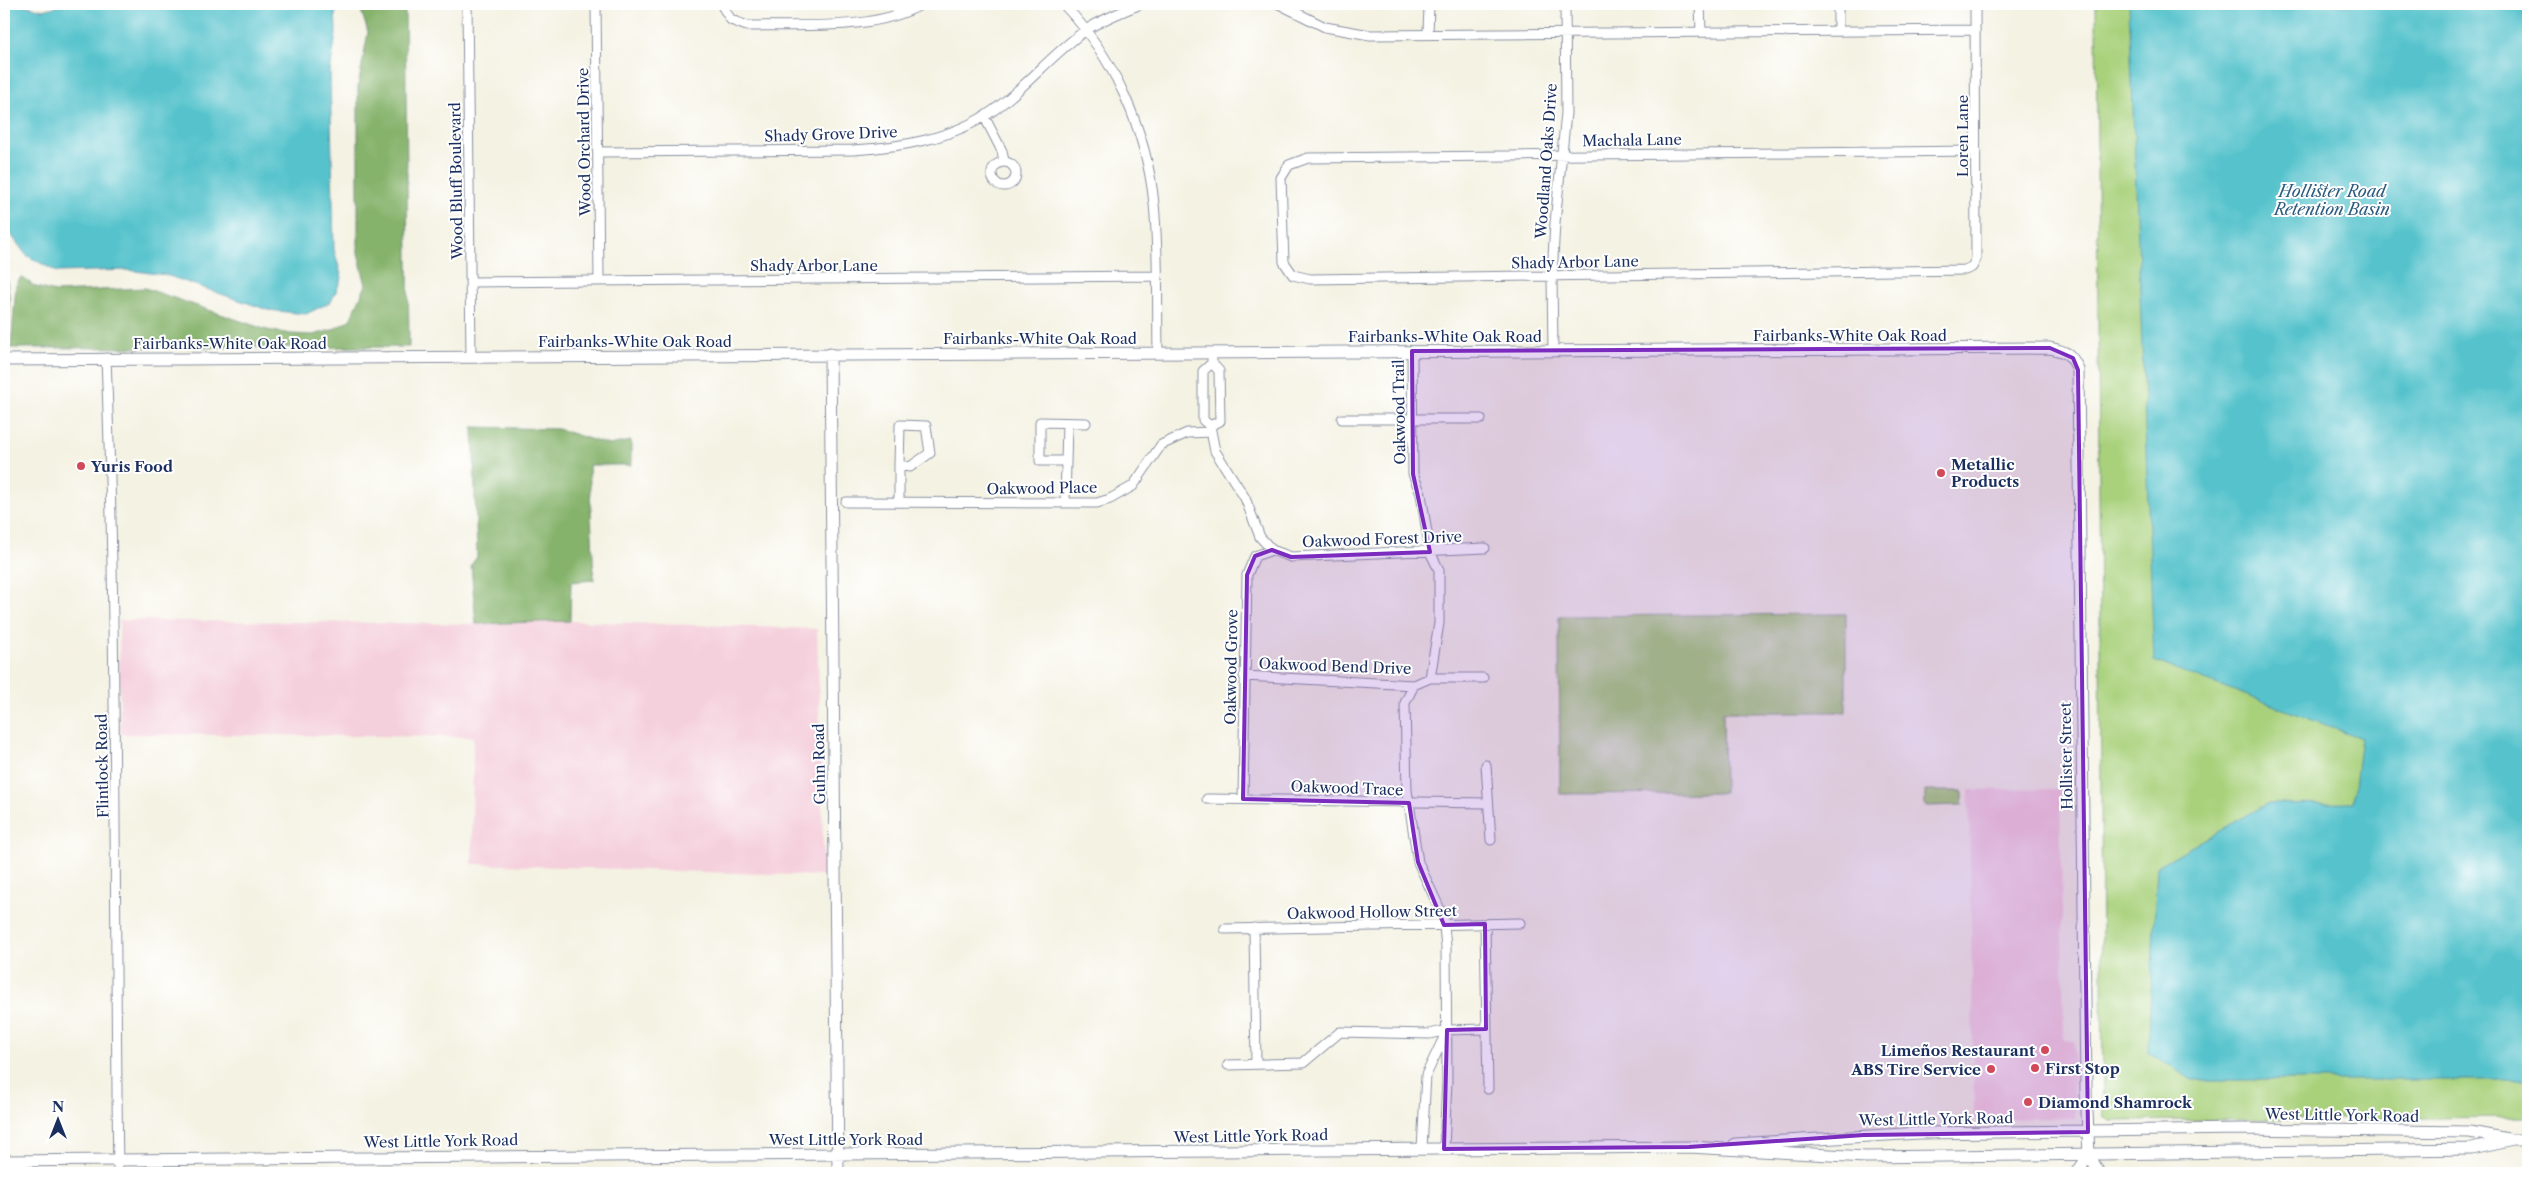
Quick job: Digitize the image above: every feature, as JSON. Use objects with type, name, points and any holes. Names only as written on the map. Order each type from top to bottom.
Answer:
[{"type":"street","name":"Wood Bluff Boulevard","points":[[467,4],[472,282],[471,357]]},
{"type":"street","name":"Wood Orchard Drive","points":[[596,4],[599,280]]},
{"type":"street","points":[[722,4],[731,20],[747,26],[876,21],[899,15],[922,4]]},
{"type":"street","points":[[1063,4],[1086,30],[1119,86],[1130,108],[1140,140],[1154,202],[1158,352]]},
{"type":"street","name":"Shady Grove Drive","points":[[598,152],[878,148],[919,142],[944,135],[984,116],[1017,92],[1086,30],[1114,14],[1141,4]]},
{"type":"street","points":[[1279,4],[1292,7],[1326,27],[1370,35],[1975,30]]},
{"type":"street","points":[[1428,4],[1428,34]]},
{"type":"street","name":"Woodland Oaks Drive","points":[[1553,351],[1552,276],[1566,113],[1565,4]]},
{"type":"street","points":[[1700,4],[1701,32]]},
{"type":"street","points":[[1838,4],[1838,31]]},
{"type":"street","name":"Loren Lane","points":[[1972,266],[1976,259],[1975,4]]},
{"type":"street","points":[[984,116],[1002,151],[1004,161]]},
{"type":"street","name":"Machala Lane","points":[[1288,165],[1308,158],[1976,151]]},
{"type":"street","name":"Shady Arbor Lane","points":[[1288,165],[1282,178],[1283,255],[1287,269],[1293,275],[1310,279],[1956,271],[1972,266]]},
{"type":"street","name":"Shady Arbor Lane","points":[[472,282],[1156,276]]},
{"type":"street","name":"Fairbanks-White Oak Road","points":[[4,360],[1158,352],[1212,358],[1412,351],[2050,348],[2062,351],[2073,358]]},
{"type":"street","name":"Oakwood Trail","points":[[1412,351],[1413,474],[1421,494],[1430,552],[1439,570],[1440,605],[1430,678]]},
{"type":"street","name":"Guhn Road","points":[[830,354],[838,1173]]},
{"type":"street","name":"Flintlock Road","points":[[106,358],[112,472],[115,653],[118,1173]]},
{"type":"street","points":[[1210,429],[1220,421],[1219,371],[1212,358],[1203,370],[1202,420],[1210,429],[1215,451],[1245,498],[1260,537],[1272,550]]},
{"type":"street","name":"Hollister Street","points":[[2073,358],[2078,380],[2088,1132],[2089,1155],[2099,1173]]},
{"type":"street","points":[[1342,419],[1481,419]]},
{"type":"street","points":[[1066,461],[1040,461],[1040,422],[1086,424]]},
{"type":"street","points":[[1065,503],[1067,423]]},
{"type":"street","points":[[899,465],[910,467],[930,453],[926,426],[900,425],[899,465],[899,502]]},
{"type":"street","name":"Oakwood Place","points":[[846,502],[1097,503],[1110,499],[1132,486],[1161,444],[1187,433],[1210,429]]},
{"type":"street","name":"Oakwood Forest Drive","points":[[1272,550],[1291,557],[1485,548]]},
{"type":"street","name":"Oakwood Grove","points":[[1243,799],[1247,575],[1255,556],[1272,550]]},
{"type":"street","name":"Oakwood Bend Drive","points":[[1244,676],[1414,685],[1430,678],[1483,678]]},
{"type":"street","points":[[1414,685],[1405,703],[1409,803],[1418,862],[1443,916],[1444,925],[1447,1030],[1444,1149]]},
{"type":"street","points":[[1486,765],[1490,840]]},
{"type":"street","name":"Oakwood Trace","points":[[1207,800],[1487,803]]},
{"type":"street","name":"Oakwood Hollow Street","points":[[1226,929],[1520,923]]},
{"type":"street","points":[[1485,924],[1488,1089]]},
{"type":"street","points":[[1254,928],[1256,1064]]},
{"type":"street","points":[[1228,1065],[1303,1063],[1340,1032],[1430,1034],[1447,1030],[1486,1029]]},
{"type":"street","points":[[1422,1149],[1426,1076],[1447,1030]]},
{"type":"street","name":"West Little York Road","points":[[4,1161],[485,1155],[838,1155],[1688,1147],[1864,1135],[2245,1129],[2470,1132],[2514,1140],[2528,1140]]},
{"type":"street","name":"West Little York Road","points":[[1688,1147],[1866,1157],[2472,1149],[2514,1140]]},
{"type":"street","points":[[2077,1173],[2089,1155]]},
{"type":"highlighted area","points":[[2050,348],[2073,358],[2078,370],[2088,1132],[1864,1135],[1689,1147],[1444,1149],[1447,1030],[1486,1029],[1485,924],[1444,925],[1418,862],[1409,803],[1243,799],[1247,575],[1255,556],[1272,550],[1291,557],[1430,552],[1413,474],[1412,351]]},
{"type":"shaded area","points":[[119,620],[476,624],[570,621],[817,629],[824,876],[472,864],[473,737],[120,734]]},
{"type":"shaded area","points":[[2060,789],[2064,1040],[2074,1041],[2075,1118],[1974,1119],[1969,790]]},
{"type":"green space","points":[[359,4],[405,4],[409,347],[11,348],[16,285],[21,277],[36,287],[55,292],[145,288],[267,330],[291,334],[313,335],[332,330],[350,320],[366,285],[358,253],[358,87],[368,32]]},
{"type":"green space","name":"Hollister Road Retention Basin","points":[[2096,4],[2528,4],[2528,1117],[2110,1121],[2103,1116]]},
{"type":"green space","points":[[4,269],[7,279],[9,317],[4,348]]},
{"type":"green space","points":[[473,427],[558,429],[609,445],[631,441],[631,465],[589,465],[594,580],[571,582],[570,621],[476,624],[471,565],[477,557]]},
{"type":"green space","points":[[1846,614],[1846,712],[1723,712],[1724,793],[1560,794],[1559,616]]},
{"type":"green space","points":[[1925,791],[1962,791],[1962,805],[1925,806]]},
{"type":"water","points":[[4,4],[21,4],[43,10],[67,4],[335,4],[336,34],[330,72],[334,250],[342,278],[331,302],[306,314],[268,310],[166,275],[128,270],[57,272],[26,255],[4,225]]},
{"type":"water","name":"Hollister Road Retention Basin","points":[[2129,4],[2528,4],[2528,1080],[2192,1080],[2148,1052],[2157,866],[2267,804],[2353,803],[2361,738],[2154,661]]},
{"type":"place","name":"Yuris Food","points":[[81,466]]},
{"type":"place","name":"Metallic Products","points":[[1941,473]]},
{"type":"place","name":"Limeños Restaurant","points":[[2045,1050]]},
{"type":"place","name":"First Stop","points":[[2035,1068]]},
{"type":"place","name":"ABS Tire Service","points":[[1991,1069]]},
{"type":"place","name":"Diamond Shamrock","points":[[2028,1102]]}]
